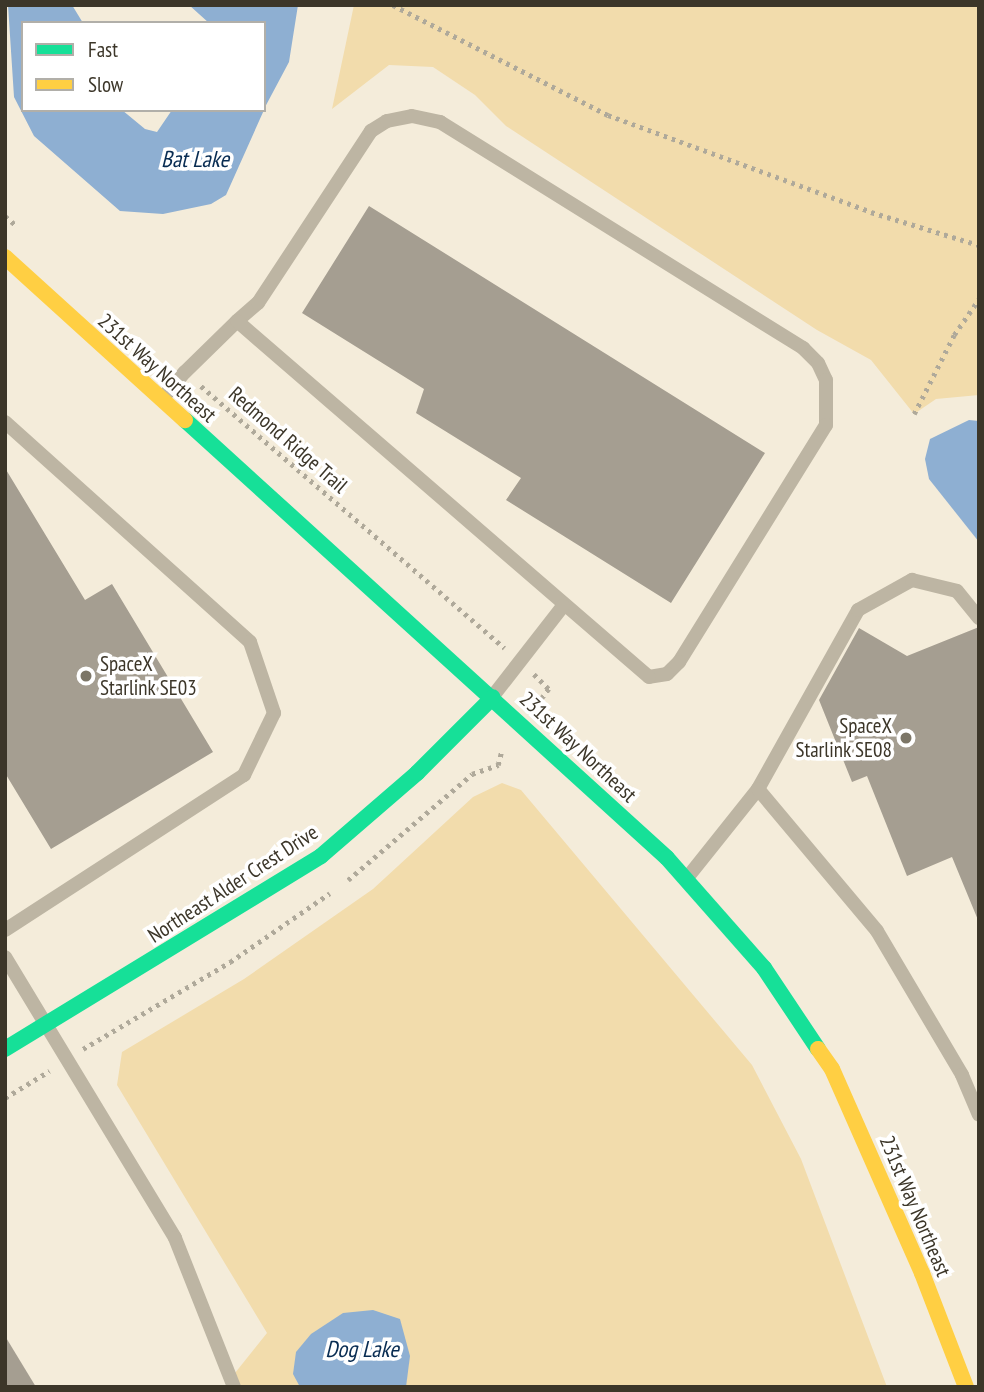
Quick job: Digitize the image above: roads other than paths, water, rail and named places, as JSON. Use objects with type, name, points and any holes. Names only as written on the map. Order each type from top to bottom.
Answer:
[{"type":"street","name":"231st Way Northeast","points":[[5,257],[493,697],[686,879],[764,968],[832,1069],[922,1273],[965,1387]]},
{"type":"street","name":"Northeast Alder Crest Drive","points":[[5,1049],[321,856],[417,773],[493,697]]},
{"type":"lane","points":[[162,400],[185,372],[279,275],[371,131],[387,121],[412,116],[440,122],[803,348],[818,363],[826,380],[826,425],[667,674],[649,677],[563,606],[237,321]]},
{"type":"lane","points":[[5,422],[250,642],[274,713],[244,775],[5,930]]},
{"type":"lane","points":[[686,879],[758,789],[858,610],[912,580],[957,591],[979,618]]},
{"type":"lane","points":[[493,697],[563,606]]},
{"type":"lane","points":[[758,789],[877,930],[962,1075],[979,1115]]},
{"type":"lane","points":[[5,957],[175,1238],[234,1387]]},
{"type":"water","name":"Bat Lake","points":[[8,5],[72,5],[82,21],[21,21],[21,111],[14,97]]},
{"type":"water","name":"Bat Lake","points":[[189,5],[298,5],[289,62],[266,105],[266,21],[207,21]]},
{"type":"water","name":"Bat Lake","points":[[22,112],[124,112],[145,129],[157,132],[171,112],[263,112],[226,195],[211,204],[163,214],[120,211],[34,136]]},
{"type":"water","points":[[969,420],[979,421],[979,542],[929,479],[925,459],[930,439]]},
{"type":"water","name":"Dog Lake","points":[[373,1310],[400,1319],[410,1356],[406,1387],[300,1387],[293,1374],[296,1352],[311,1334],[343,1313]]},
{"type":"place","name":"SpaceX Starlink SE03","points":[[86,676]]},
{"type":"place","name":"SpaceX Starlink SE08","points":[[906,738]]}]
